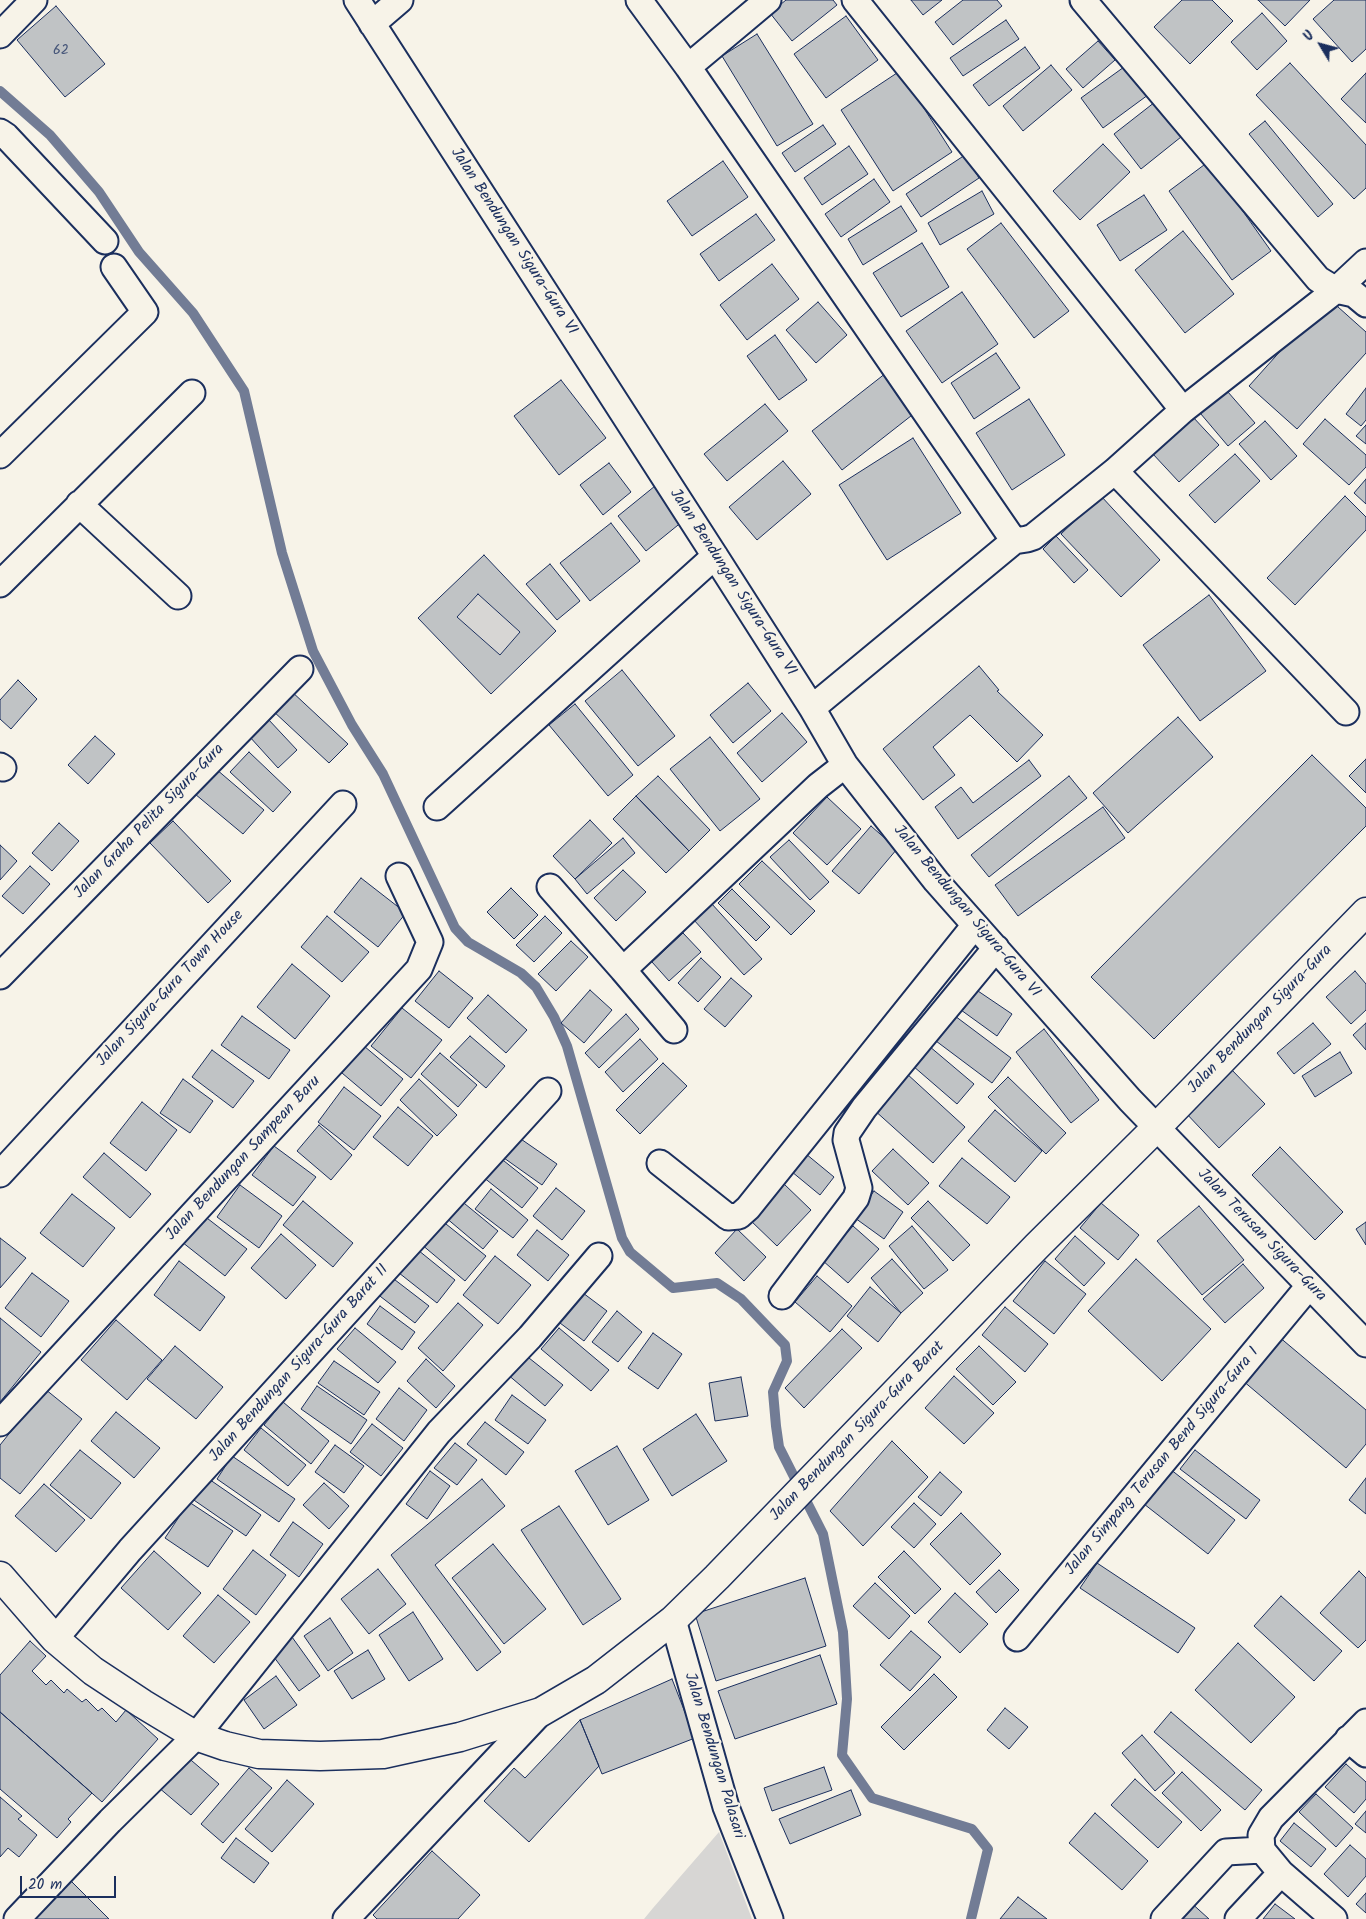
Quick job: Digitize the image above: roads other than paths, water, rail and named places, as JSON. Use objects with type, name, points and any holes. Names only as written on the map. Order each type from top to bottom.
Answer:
[{"type":"main road","name":"Jalan Bendungan Sigura-Gura","points":[[1156,1128],[1366,912]]},
{"type":"main road","name":"Jalan Bendungan Sigura-Gura Barat","points":[[0,1576],[55,1639],[93,1670],[143,1704],[196,1736],[225,1746],[259,1754],[320,1756],[383,1754],[460,1737],[541,1712],[596,1680],[672,1620],[829,1462],[1037,1246],[1156,1128]]},
{"type":"street","points":[[0,35],[34,0]]},
{"type":"street","name":"Jalan Bendungan Sigura-Gura VI","points":[[357,0],[715,556],[846,765],[936,881],[1156,1128]]},
{"type":"street","points":[[372,24],[400,0]]},
{"type":"street","points":[[639,0],[688,67],[1014,541]]},
{"type":"street","points":[[688,67],[768,0]]},
{"type":"street","points":[[855,0],[1183,410]]},
{"type":"street","points":[[1084,0],[1318,279],[1336,290],[1354,294],[1366,304]]},
{"type":"street","points":[[0,132],[6,136],[105,241]]},
{"type":"street","points":[[812,708],[1014,541],[1033,537],[1115,471],[1183,410],[1336,290],[1366,262]]},
{"type":"street","points":[[0,456],[145,312],[114,267]]},
{"type":"street","points":[[0,584],[192,393]]},
{"type":"street","points":[[1115,471],[1346,712]]},
{"type":"street","points":[[79,504],[178,596]]},
{"type":"street","points":[[437,807],[715,556]]},
{"type":"street","name":"Jalan Graha Pelita Sigura-Gura","points":[[0,976],[300,669]]},
{"type":"street","points":[[623,970],[818,786],[846,765]]},
{"type":"street","name":"Jalan Sigura-Gura Town House","points":[[0,1174],[343,804]]},
{"type":"street","name":"Jalan Bendungan Sampean Baru","points":[[0,1423],[419,969],[430,942],[399,876]]},
{"type":"street","points":[[550,887],[674,1030]]},
{"type":"street","points":[[660,1163],[728,1216],[739,1216],[748,1208],[974,925]]},
{"type":"street","points":[[782,1296],[856,1198],[860,1188],[846,1140],[847,1132],[864,1108],[996,948]]},
{"type":"street","name":"Jalan Bendungan Sigura-Gura Barat II","points":[[55,1639],[130,1550],[548,1091]]},
{"type":"street","name":"Jalan Terusan Sigura-Gura","points":[[1156,1128],[1366,1344]]},
{"type":"street","points":[[17,1919],[110,1821],[196,1736],[439,1432],[530,1337],[599,1256]]},
{"type":"street","name":"Jalan Simpang Terusan Bend Sigura-Gura I","points":[[1017,1638],[1309,1286]]},
{"type":"street","name":"Jalan Bendungan Palasari","points":[[672,1620],[726,1807],[770,1919]]},
{"type":"street","name":"Jalan Bendungan Sigura-Gura Barat","points":[[346,1919],[541,1712]]},
{"type":"street","points":[[1334,1919],[1275,1880],[1262,1850],[1261,1835],[1271,1818],[1357,1747],[1366,1722]]},
{"type":"street","points":[[1164,1919],[1226,1852],[1262,1850]]},
{"type":"street","points":[[1238,1919],[1275,1880]]},
{"type":"waterway","points":[[0,91],[50,135],[99,192],[139,252],[193,313],[244,391],[282,553],[313,651],[352,725],[383,774],[455,928],[468,942],[521,973],[536,987],[554,1017],[567,1046],[622,1238],[630,1252],[673,1288],[717,1283],[741,1299],[785,1345],[787,1361],[773,1392],[776,1426],[779,1447],[823,1534],[843,1632],[847,1699],[842,1755],[872,1798],[972,1829],[988,1849],[971,1919]]}]
